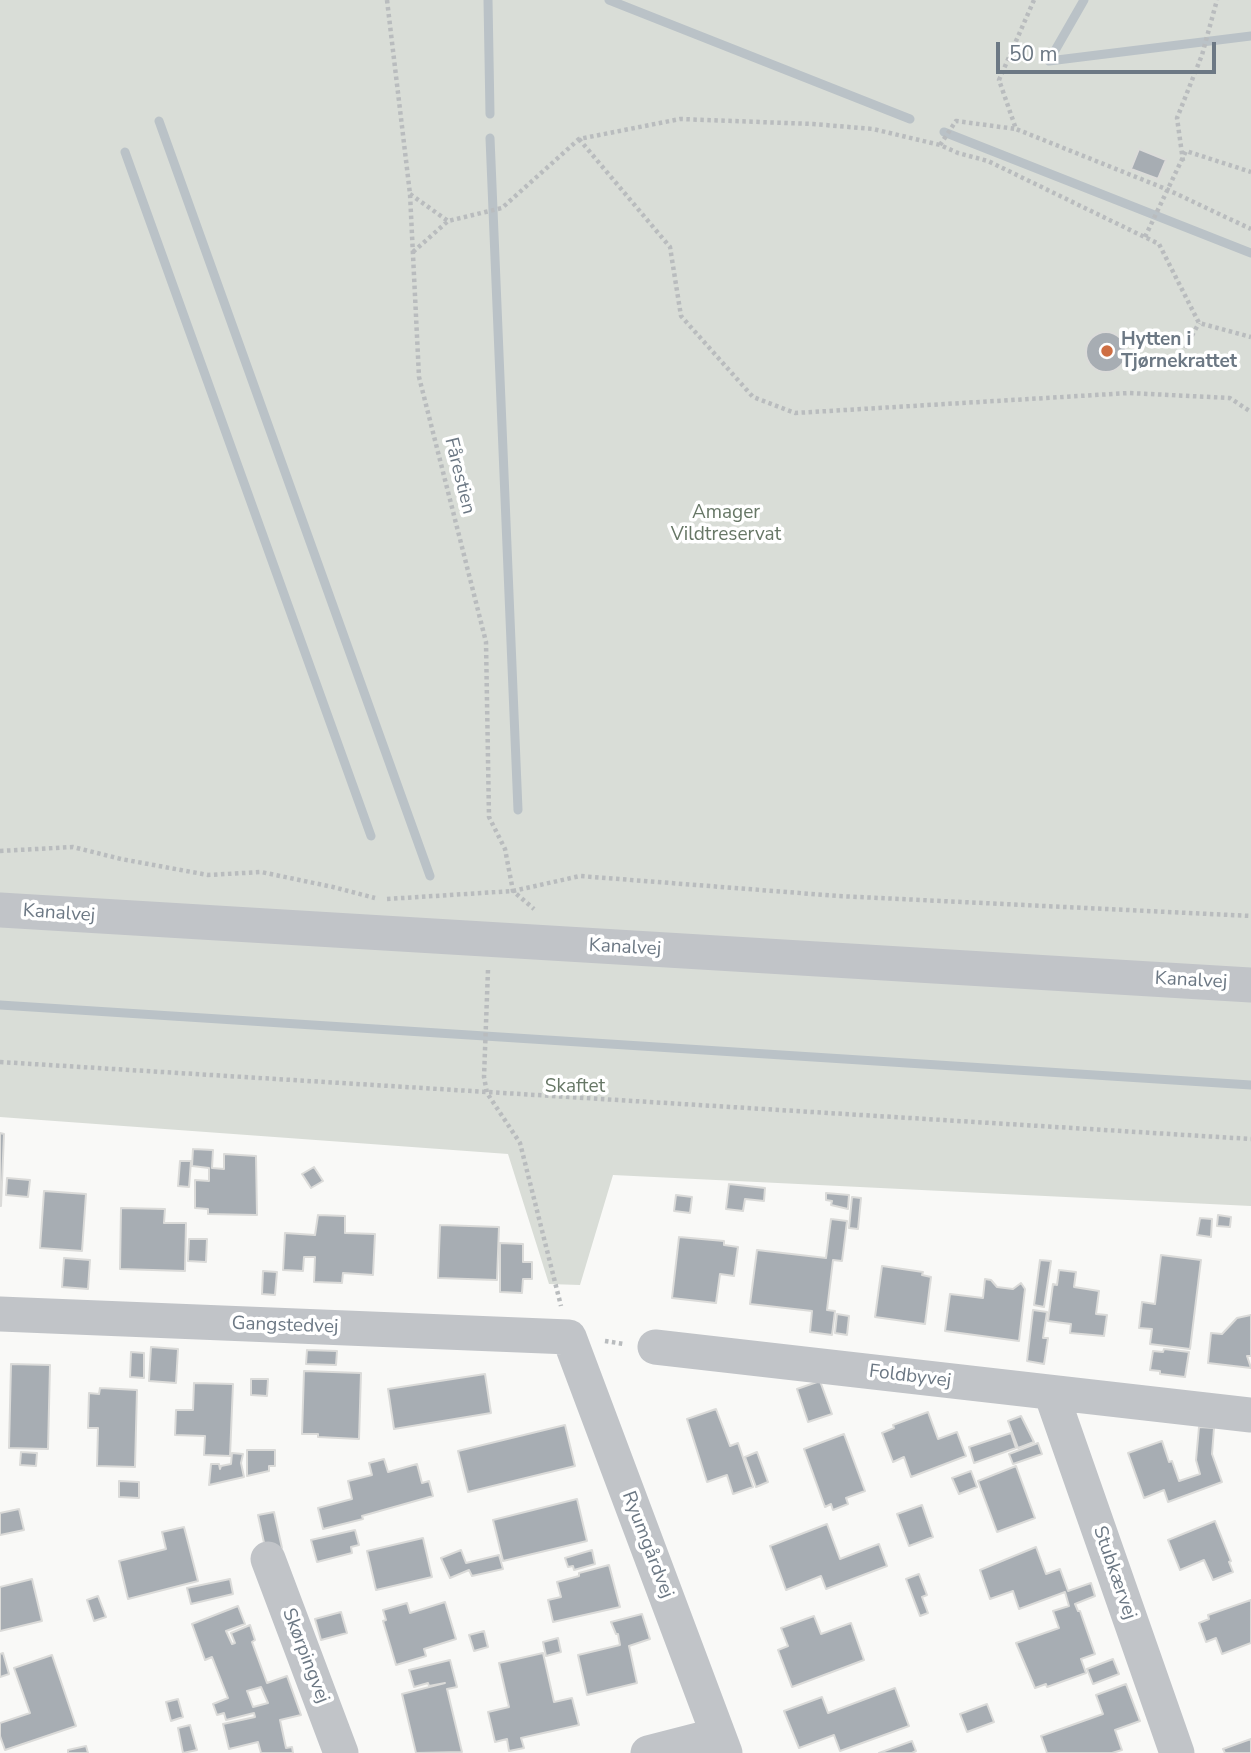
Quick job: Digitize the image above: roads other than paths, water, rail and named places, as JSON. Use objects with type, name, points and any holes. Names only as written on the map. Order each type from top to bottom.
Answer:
[{"type":"street","name":"Kanalvej","points":[[0,910],[1251,985]]},
{"type":"street","name":"Gangstedvej","points":[[0,1314],[569,1338]]},
{"type":"street","name":"Ryumgårdvej","points":[[569,1338],[721,1744]]},
{"type":"street","name":"Foldbyvej","points":[[654,1348],[1251,1415]]},
{"type":"street","name":"Stubkærvej","points":[[1051,1393],[1177,1753]]},
{"type":"street","name":"Skørpingvej","points":[[268,1559],[341,1753]]},
{"type":"street","points":[[648,1753],[721,1744]]},
{"type":"waterway","points":[[488,0],[490,114]]},
{"type":"waterway","points":[[609,0],[910,119]]},
{"type":"waterway","points":[[1049,61],[1084,0]]},
{"type":"waterway","points":[[1049,61],[1251,36]]},
{"type":"waterway","points":[[159,121],[430,876]]},
{"type":"waterway","points":[[944,132],[1251,253]]},
{"type":"waterway","points":[[490,138],[518,810]]},
{"type":"waterway","points":[[125,152],[371,836]]},
{"type":"waterway","points":[[0,1005],[1251,1085]]},
{"type":"place","name":"Hytten i Tjørnekrattet","points":[[1107,351]]},
{"type":"park label","name":"Amager Vildtreservat","points":[[726,524]]},
{"type":"park label","name":"Skaftet","points":[[575,1087]]}]
